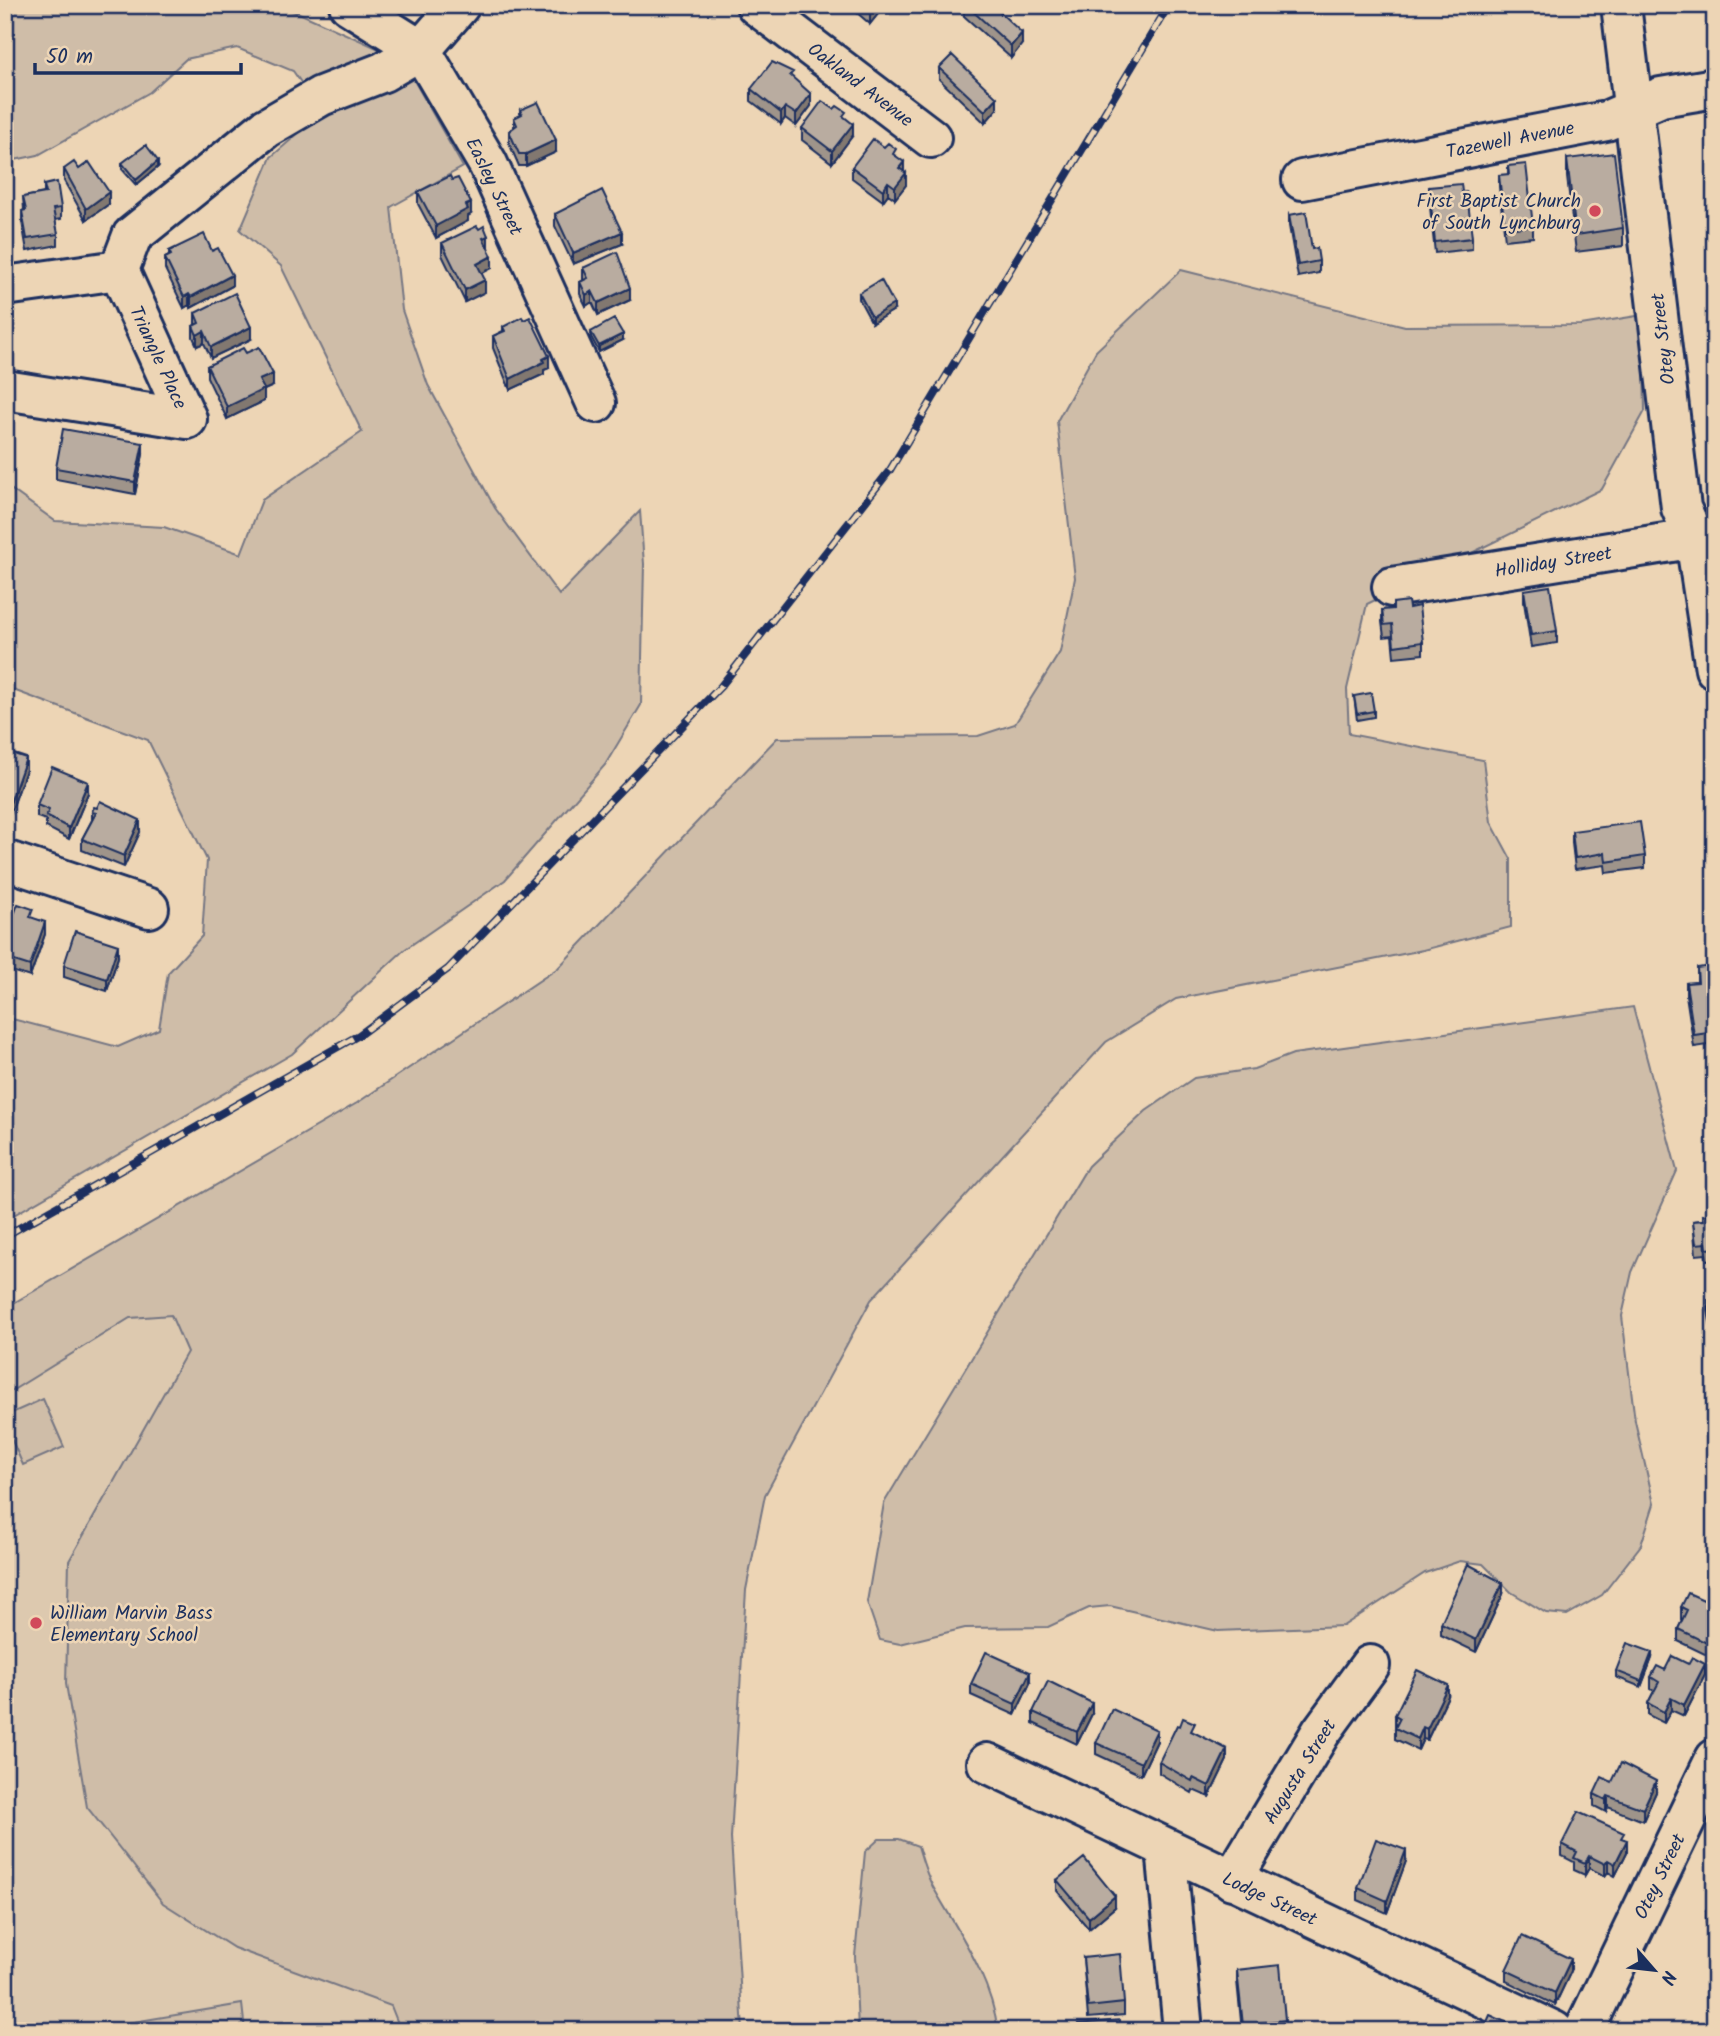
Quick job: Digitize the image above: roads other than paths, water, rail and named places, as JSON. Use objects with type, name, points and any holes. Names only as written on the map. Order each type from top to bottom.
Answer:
[{"type":"street","name":"Easley Street","points":[[349,5],[421,50],[488,164],[596,403]]},
{"type":"street","points":[[5,286],[119,270],[132,236],[266,128],[321,96],[383,72],[421,50],[460,5]]},
{"type":"street","name":"Oakland Avenue","points":[[756,5],[931,138]]},
{"type":"street","name":"Otey Street","points":[[1621,5],[1681,508],[1705,537],[1715,669]]},
{"type":"street","name":"Tazewell Avenue","points":[[1302,180],[1606,121],[1661,97],[1715,88]]},
{"type":"street","name":"Triangle Place","points":[[5,390],[187,419],[119,270]]},
{"type":"street","name":"Holliday Street","points":[[1392,587],[1705,537]]},
{"type":"street","points":[[5,860],[149,908]]},
{"type":"street","name":"Augusta Street","points":[[1232,1880],[1321,1732],[1370,1665]]},
{"type":"street","name":"Otey Street","points":[[1584,2031],[1715,1759]]},
{"type":"street","name":"Lodge Street","points":[[988,1763],[1554,2031]]},
{"type":"street","points":[[1166,1848],[1183,2031]]},
{"type":"railway","points":[[5,1236],[359,1035],[448,969],[721,686],[890,470],[1169,5]]},
{"type":"place","name":"First Baptist Church of South Lynchburg","points":[[1595,211]]},
{"type":"place","name":"William Marvin Bass Elementary School","points":[[36,1623]]}]
